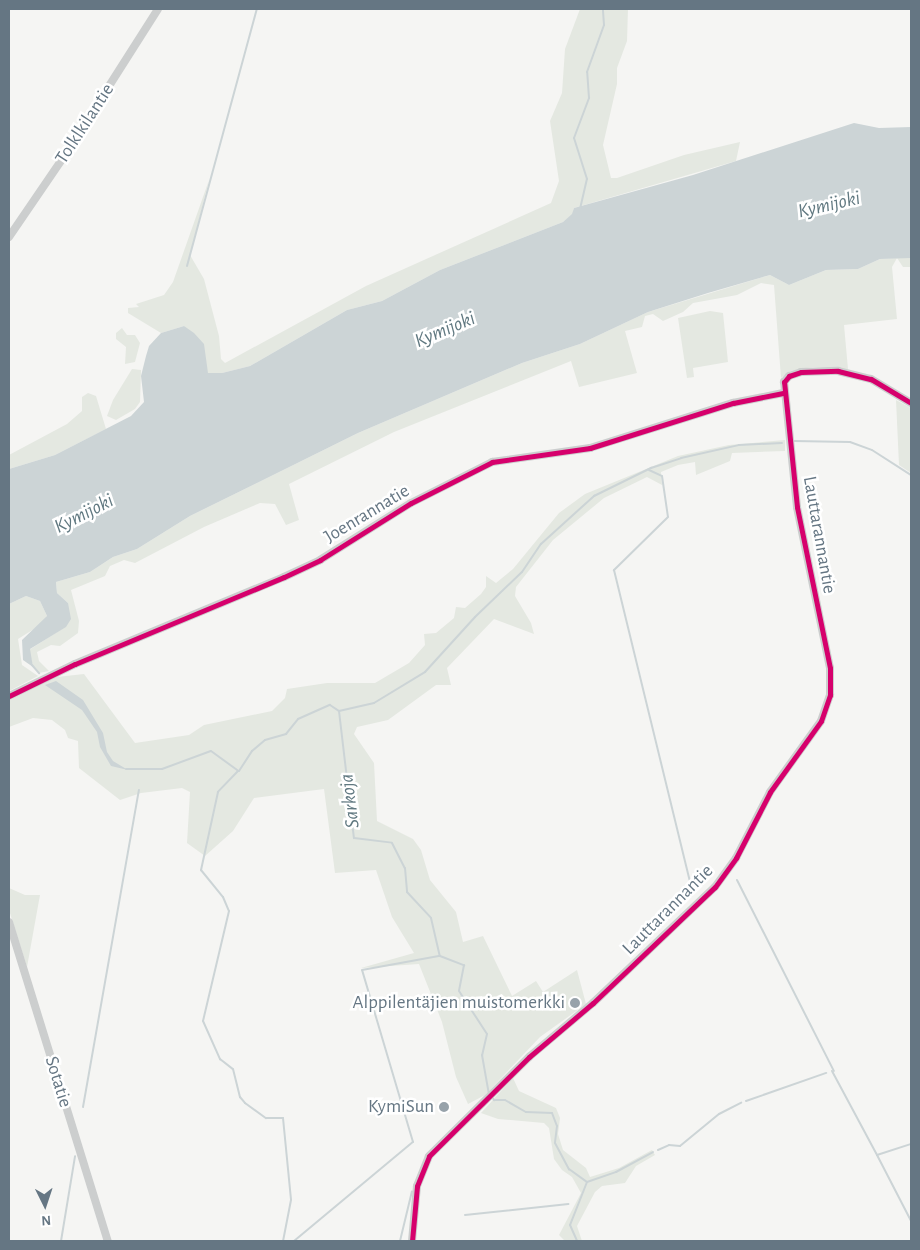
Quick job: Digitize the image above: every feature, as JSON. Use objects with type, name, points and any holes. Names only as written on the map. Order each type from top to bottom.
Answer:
[{"type":"street","name":"Tolklkilantie","points":[[9,237],[67,152],[158,9]]},
{"type":"street","points":[[783,393],[784,382],[790,376],[817,370],[838,371],[871,378],[911,403]]},
{"type":"street","name":"Joenrannatie","points":[[9,696],[74,664],[284,577],[320,560],[411,503],[492,462],[590,448],[733,403],[783,393]]},
{"type":"street","name":"Lauttarannantie","points":[[412,1241],[417,1186],[424,1165],[437,1147],[494,1094],[529,1057],[594,1003],[715,887],[736,858],[770,792],[821,721],[830,695],[830,668],[797,507],[783,393]]},
{"type":"street","name":"Sotatie","points":[[9,922],[108,1241]]},
{"type":"shaded area","points":[[580,9],[628,9],[627,41],[617,68],[617,84],[603,145],[611,178],[617,178],[684,155],[740,142],[736,161],[574,208],[573,214],[563,222],[440,270],[382,301],[347,310],[250,366],[222,373],[208,373],[184,326],[161,333],[128,313],[128,308],[139,307],[136,304],[164,295],[173,282],[209,180],[190,255],[204,279],[219,336],[221,359],[225,363],[366,286],[551,203],[559,181],[550,121],[562,93],[565,49]]},
{"type":"shaded area","points":[[897,258],[911,258],[911,267],[903,267]]},
{"type":"shaded area","points":[[897,258],[892,267],[897,319],[844,325],[848,369],[813,367],[790,371],[781,378],[774,285],[761,283],[737,295],[693,303],[683,312],[663,321],[653,314],[645,316],[642,327],[625,331],[637,373],[579,387],[571,361],[394,432],[289,484],[299,520],[286,525],[275,504],[260,503],[204,527],[135,563],[124,560],[110,566],[105,576],[71,590],[79,621],[78,633],[60,646],[51,645],[37,652],[39,661],[49,671],[39,673],[33,667],[29,650],[65,627],[68,603],[57,593],[56,582],[90,572],[113,557],[137,549],[190,516],[358,433],[522,363],[580,344],[648,312],[770,275],[789,285],[826,270],[858,269],[880,259]]},
{"type":"shaded area","points":[[710,311],[723,313],[728,362],[693,368],[694,377],[687,378],[678,318]]},
{"type":"shaded area","points":[[122,328],[127,335],[135,335],[140,343],[135,362],[125,364],[126,347],[116,339],[116,333]]},
{"type":"shaded area","points":[[132,369],[141,370],[140,402],[135,409],[116,420],[107,416],[113,400]]},
{"type":"shaded area","points":[[88,393],[96,396],[106,429],[55,455],[9,469],[9,455],[67,424],[82,411],[82,397]]},
{"type":"shaded area","points":[[896,400],[911,408],[911,473],[899,465]]},
{"type":"shaded area","points":[[785,440],[785,451],[732,453],[730,461],[696,475],[695,462],[678,465],[661,472],[662,485],[647,477],[604,498],[553,540],[516,587],[515,596],[531,623],[534,634],[494,619],[447,668],[451,685],[436,685],[388,720],[357,727],[354,734],[374,763],[377,821],[413,839],[421,850],[430,880],[456,912],[463,942],[483,936],[512,996],[536,981],[543,992],[577,970],[586,1004],[540,1037],[485,1095],[468,1104],[456,1077],[442,1022],[419,964],[361,968],[414,953],[392,917],[376,870],[335,873],[324,789],[254,798],[233,831],[205,856],[187,843],[190,792],[182,788],[141,793],[120,800],[79,768],[78,741],[68,738],[65,730],[52,720],[33,718],[9,727],[9,700],[57,677],[84,674],[135,743],[189,735],[204,725],[272,711],[285,698],[287,689],[327,683],[375,683],[409,663],[425,645],[424,634],[436,633],[454,618],[456,607],[465,608],[481,594],[486,587],[486,576],[496,583],[513,569],[559,513],[585,494],[678,456],[729,445]]},
{"type":"shaded area","points":[[26,596],[40,601],[47,616],[42,624],[18,639],[22,665],[38,676],[9,691],[9,604]]},
{"type":"shaded area","points":[[9,888],[25,895],[40,895],[27,967],[9,910]]},
{"type":"shaded area","points":[[513,1078],[519,1091],[556,1108],[560,1118],[558,1134],[563,1150],[586,1168],[590,1177],[619,1168],[652,1150],[655,1155],[636,1166],[625,1183],[602,1186],[595,1192],[577,1226],[582,1241],[565,1241],[559,1235],[581,1193],[572,1177],[562,1170],[554,1159],[549,1128],[544,1123],[498,1119],[481,1113]]},
{"type":"water","name":"Kymijoki","points":[[854,123],[879,128],[911,127],[911,258],[880,259],[858,269],[826,270],[789,285],[770,275],[708,293],[648,312],[580,344],[522,363],[358,433],[190,516],[137,549],[113,557],[90,572],[56,582],[57,593],[68,603],[71,619],[66,627],[30,649],[33,667],[23,660],[22,640],[47,616],[40,601],[26,596],[9,604],[9,469],[55,455],[131,416],[144,402],[141,376],[149,346],[161,333],[184,326],[194,333],[204,344],[208,373],[222,373],[250,366],[347,310],[382,301],[440,270],[563,222],[572,214],[574,208],[693,175]]},
{"type":"water","points":[[56,681],[83,700],[103,733],[107,752],[113,761],[128,770],[111,766],[100,747],[97,732],[82,710],[45,685]]},
{"type":"waterway","points":[[187,266],[257,9]]},
{"type":"waterway","points":[[580,209],[587,179],[574,138],[589,98],[587,72],[604,25],[603,9]]},
{"type":"waterway","points":[[794,441],[850,442],[872,450],[911,475]]},
{"type":"waterway","points":[[339,711],[374,703],[425,672],[475,617],[522,572],[541,544],[594,496],[651,468],[681,458],[739,445],[782,443]]},
{"type":"waterway","points":[[649,470],[662,476],[668,517],[614,570],[692,889]]},
{"type":"waterway","points":[[32,665],[39,673]]},
{"type":"waterway","name":"Sarkoja","points":[[126,769],[162,769],[211,751],[239,771],[252,751],[265,740],[286,734],[298,719],[330,705],[339,711],[354,838],[392,843],[405,868],[407,892],[431,918],[440,956],[464,965],[459,991],[487,1034],[482,1055],[489,1093]]},
{"type":"waterway","points":[[238,771],[218,792],[201,870],[223,897],[229,911],[203,1021],[220,1059],[233,1069],[240,1097],[245,1103],[266,1118],[283,1118],[291,1200],[283,1241]]},
{"type":"waterway","points":[[83,1107],[139,790]]},
{"type":"waterway","points":[[737,880],[834,1071]]},
{"type":"waterway","points":[[294,1241],[413,1142],[362,970],[439,956]]},
{"type":"waterway","points":[[832,1071],[877,1155],[911,1144]]},
{"type":"waterway","points":[[746,1101],[826,1073]]},
{"type":"waterway","name":"Sarkoja","points":[[492,1097],[494,1100],[505,1100],[526,1112],[552,1113],[557,1126],[555,1143],[569,1169],[587,1182],[570,1225],[577,1241]]},
{"type":"waterway","points":[[658,1150],[669,1145],[680,1146],[719,1114],[741,1103]]},
{"type":"waterway","points":[[587,1182],[616,1172],[653,1152]]},
{"type":"waterway","points":[[877,1155],[911,1221]]},
{"type":"waterway","points":[[61,1241],[75,1156]]},
{"type":"waterway","points":[[400,1241],[412,1191]]},
{"type":"waterway","points":[[465,1215],[568,1204]]},
{"type":"cycle path","points":[[412,1241],[417,1186],[429,1156],[529,1057],[593,1003],[715,887],[736,858],[770,792],[821,721],[830,695],[830,668],[797,507],[784,382],[789,376],[801,372],[838,371],[871,379],[911,403]]},
{"type":"cycle path","points":[[9,696],[75,664],[284,577],[320,560],[411,503],[492,462],[590,448],[733,403],[783,393]]},
{"type":"place","name":"Alppilentäjien muistomerkki","points":[[575,1003]]},
{"type":"place","name":"KymiSun","points":[[444,1107]]}]
